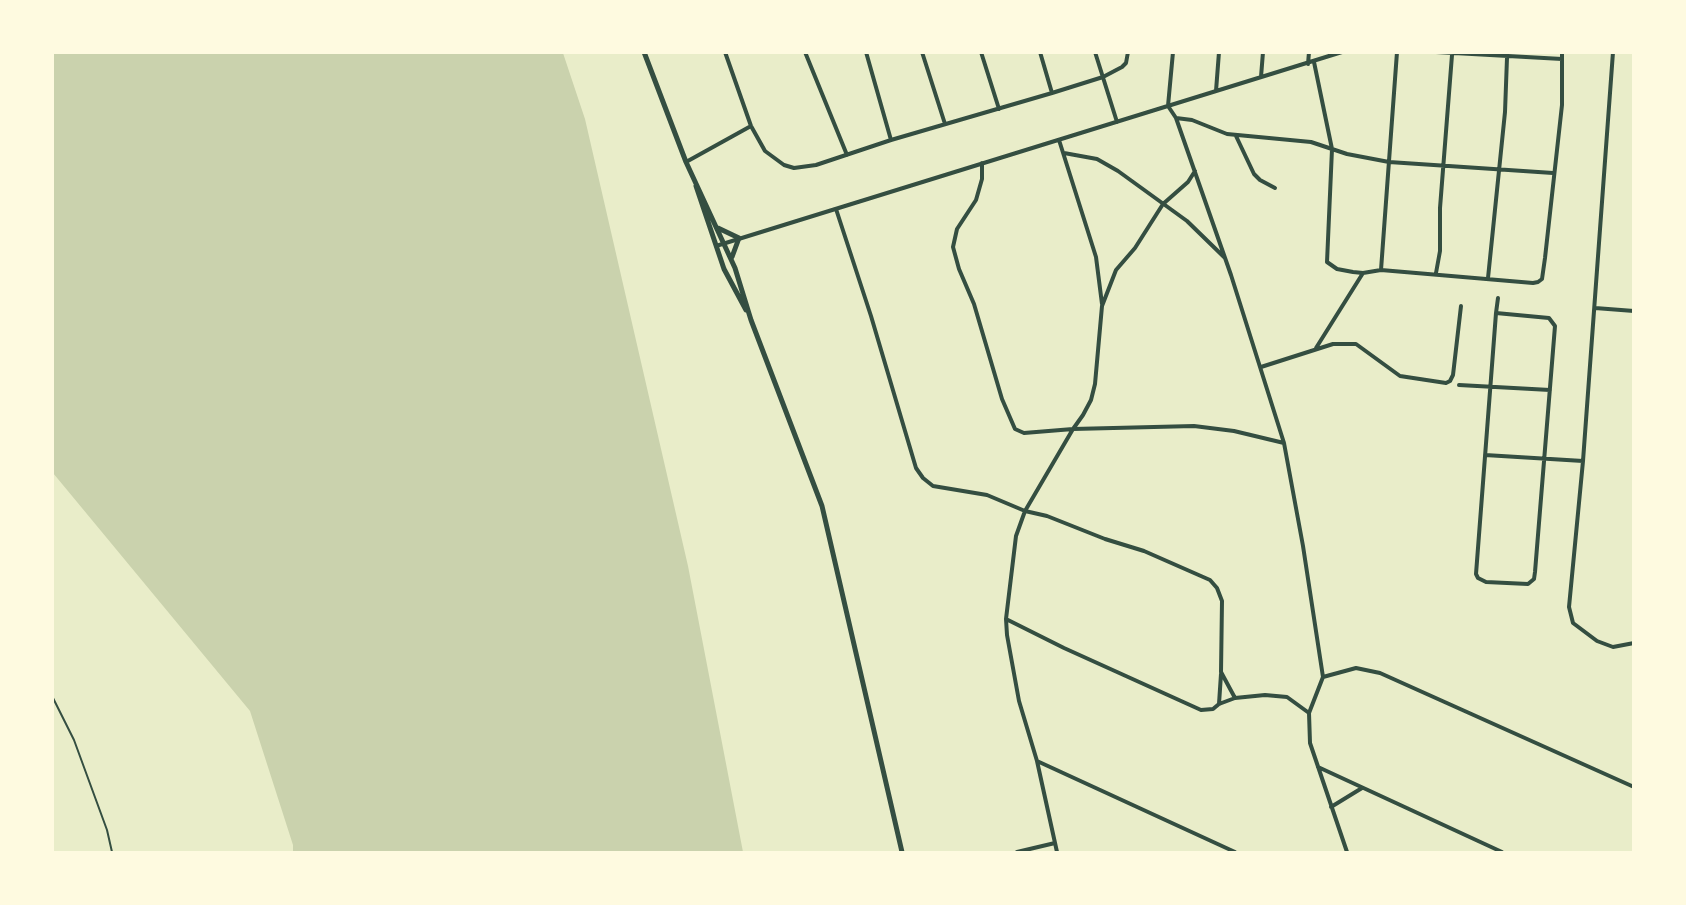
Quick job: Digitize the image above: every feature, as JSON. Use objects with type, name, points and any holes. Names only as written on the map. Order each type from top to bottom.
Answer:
[{"type":"street","points":[[644,52],[686,162],[725,243],[751,320],[822,506],[902,852]]},
{"type":"street","points":[[725,52],[751,126],[765,151],[784,165],[807,168],[891,140],[1103,78],[1126,63],[1128,52]]},
{"type":"street","points":[[805,52],[847,155]]},
{"type":"street","points":[[866,52],[891,140]]},
{"type":"street","points":[[922,52],[945,124]]},
{"type":"street","points":[[981,52],[998,109]]},
{"type":"street","points":[[1040,52],[1052,93]]},
{"type":"street","points":[[1096,52],[1117,122]]},
{"type":"street","points":[[1172,52],[1168,106],[1176,118],[1195,171],[1261,367],[1284,443],[1303,546],[1323,676],[1309,713],[1310,743],[1347,852]]},
{"type":"street","points":[[1216,91],[1219,52]]},
{"type":"street","points":[[1261,77],[1263,52]]},
{"type":"street","points":[[1308,52],[1308,64]]},
{"type":"street","points":[[716,246],[1342,52]]},
{"type":"street","points":[[1381,270],[1397,52]]},
{"type":"street","points":[[1436,52],[1452,55],[1562,59]]},
{"type":"street","points":[[1314,62],[1332,149],[1327,262],[1337,269],[1363,273],[1381,270],[1436,273],[1533,283],[1542,279],[1562,105],[1562,52]]},
{"type":"street","points":[[1613,52],[1583,461],[1569,607],[1573,624],[1596,641],[1613,646],[1634,643]]},
{"type":"street","points":[[1436,273],[1440,251],[1440,208],[1452,55]]},
{"type":"street","points":[[1488,278],[1507,58]]},
{"type":"street","points":[[1176,118],[1192,120],[1214,131],[1236,136],[1312,142],[1332,149],[1389,162],[1553,173]]},
{"type":"street","points":[[686,162],[751,126]]},
{"type":"street","points":[[1236,136],[1254,174],[1260,180],[1275,188]]},
{"type":"street","points":[[1058,852],[1037,761],[1014,677],[1009,652],[1006,619],[1016,536],[1025,511],[1091,400],[1095,384],[1102,306],[1096,257],[1059,140]]},
{"type":"street","points":[[1064,153],[1097,159],[1118,171],[1164,204],[1206,238],[1225,259]]},
{"type":"street","points":[[982,163],[982,179],[976,200],[957,229],[953,247],[958,270],[974,304],[1002,399],[1012,425],[1019,432],[1194,426],[1234,431],[1284,443]]},
{"type":"street","points":[[1102,306],[1116,270],[1135,248],[1164,204],[1188,182],[1195,171]]},
{"type":"street","points":[[695,181],[724,269],[751,320]]},
{"type":"street","points":[[836,209],[871,316],[916,468],[933,486],[987,496],[1025,511],[1047,516],[1097,536],[1144,551],[1210,580],[1217,588],[1222,601],[1221,672],[1218,704]]},
{"type":"street","points":[[718,228],[739,238]]},
{"type":"street","points":[[732,261],[732,252],[739,238]]},
{"type":"street","points":[[1316,348],[1363,273]]},
{"type":"street","points":[[1496,314],[1544,317],[1553,320],[1555,326],[1534,579],[1528,584],[1486,582],[1478,578],[1476,574],[1496,314],[1498,298]]},
{"type":"street","points":[[1261,367],[1316,348],[1333,344],[1356,344],[1400,376],[1446,383],[1450,381],[1452,375],[1460,306]]},
{"type":"street","points":[[1595,308],[1634,311]]},
{"type":"street","points":[[1459,385],[1550,390]]},
{"type":"street","points":[[1485,455],[1583,461]]},
{"type":"street","points":[[1006,619],[1064,648],[1201,710],[1214,709],[1218,704],[1235,698],[1265,694],[1287,697],[1309,713]]},
{"type":"street","points":[[1323,676],[1356,668],[1380,673],[1634,787]]},
{"type":"street","points":[[1221,672],[1235,698]]},
{"type":"street","points":[[1037,761],[1235,852]]},
{"type":"street","points":[[1318,767],[1502,852]]},
{"type":"street","points":[[1331,808],[1362,788]]},
{"type":"street","points":[[1017,852],[1055,843]]},
{"type":"lane","points":[[52,696],[74,740],[107,830],[112,852]]},
{"type":"green space","points":[[52,53],[563,53],[585,119],[688,566],[743,852],[293,852],[293,845],[250,711],[53,473]]}]
